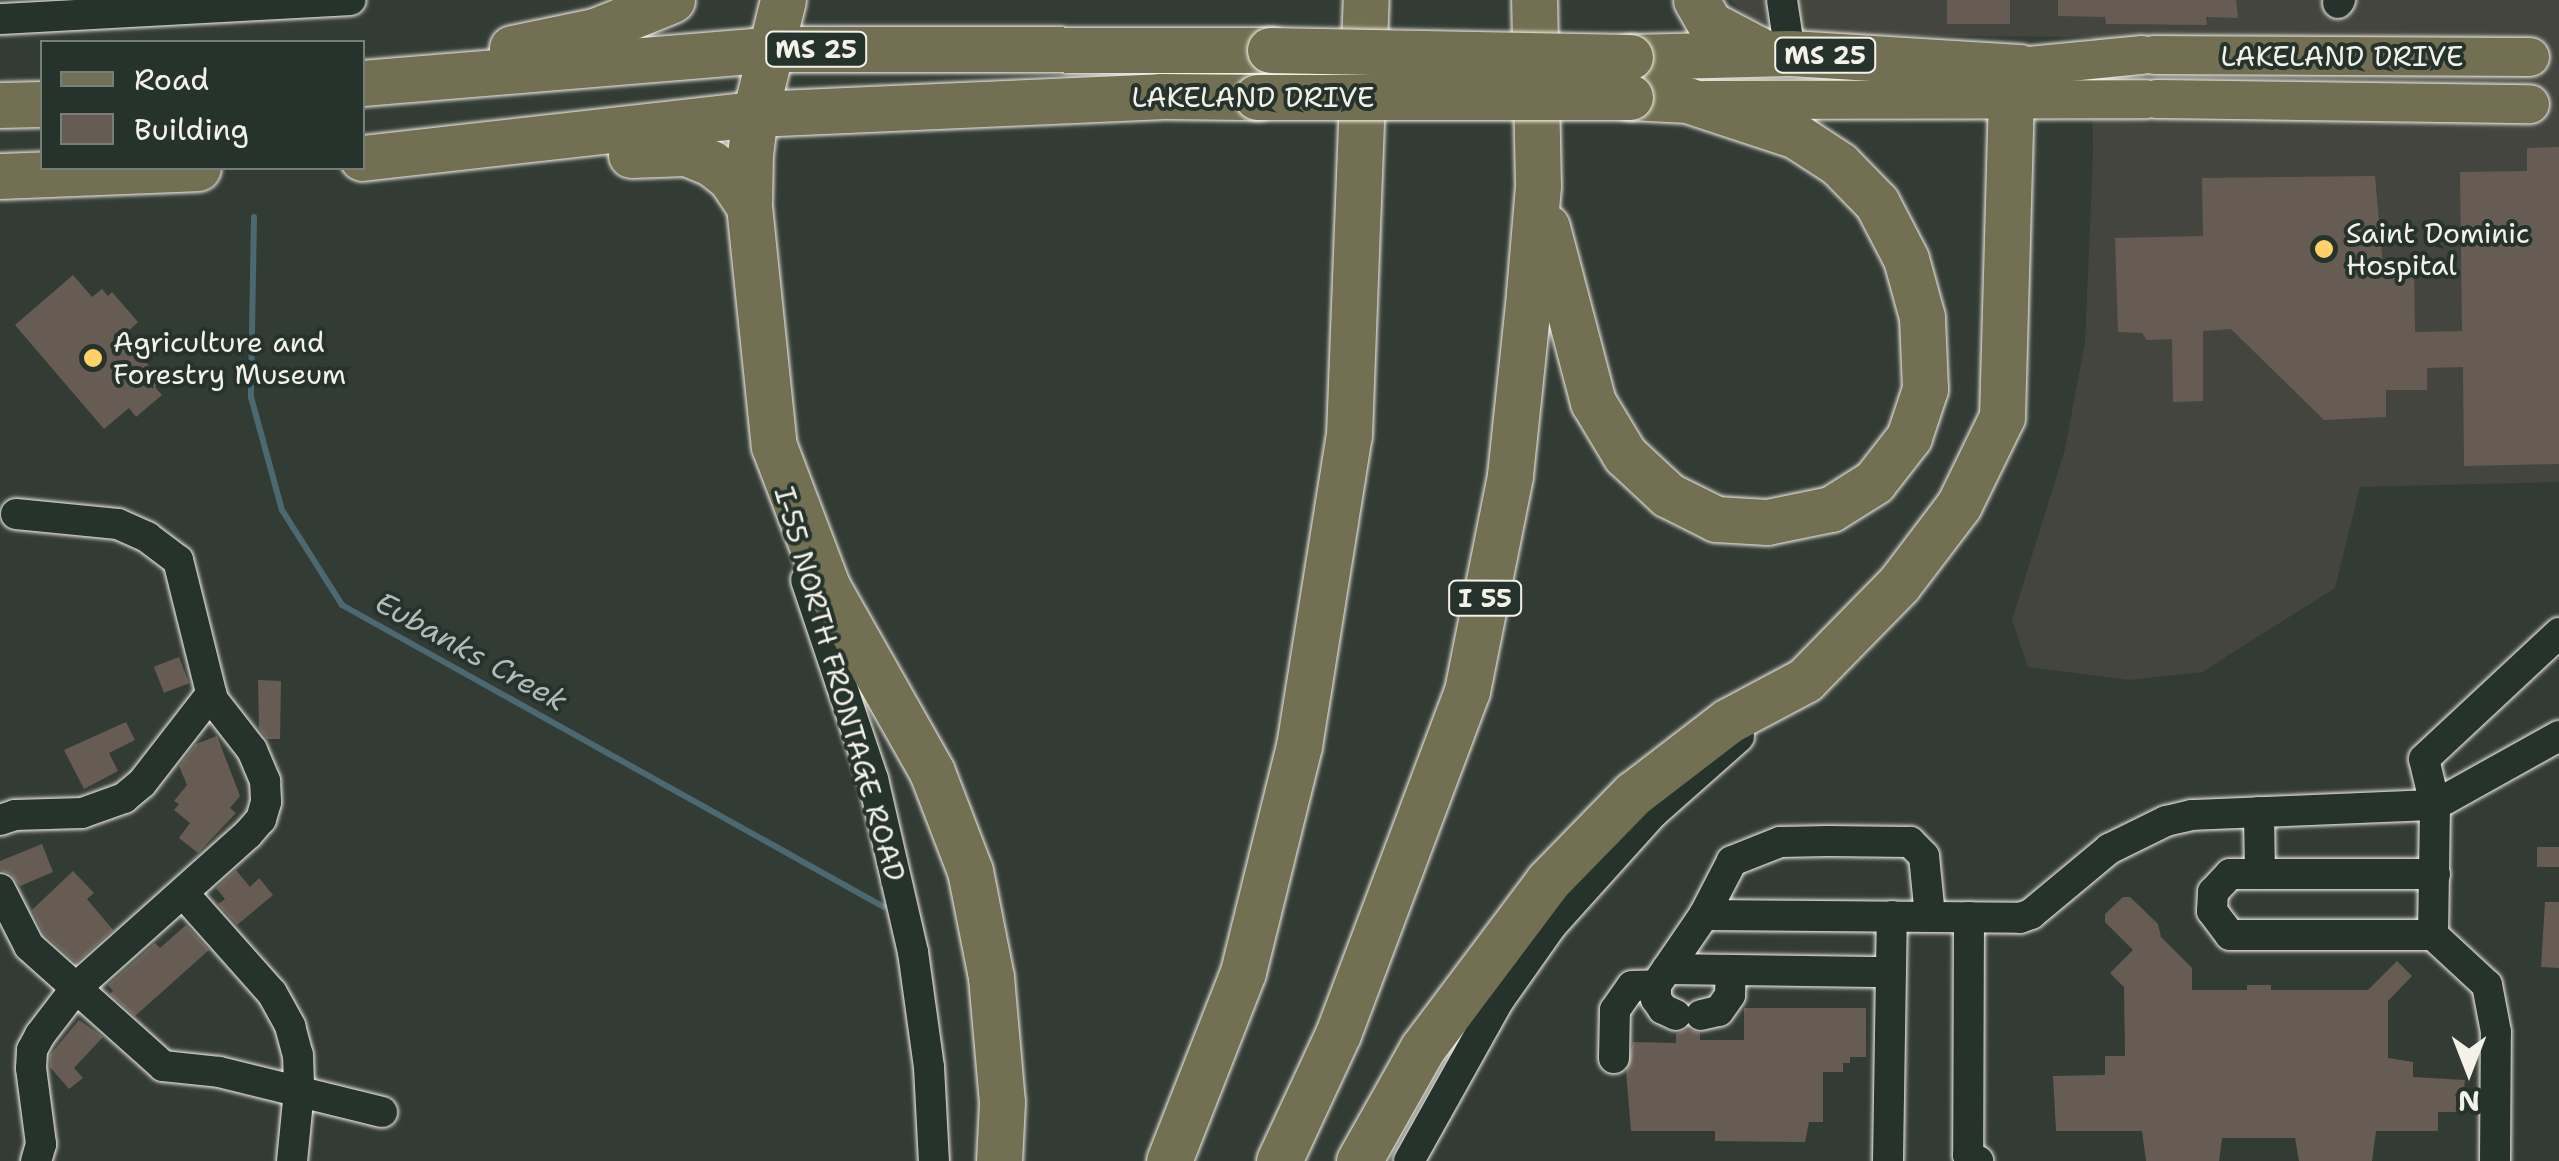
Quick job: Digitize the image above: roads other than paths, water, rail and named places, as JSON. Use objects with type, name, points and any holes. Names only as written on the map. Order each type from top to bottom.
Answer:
[{"type":"highway","points":[[365,82],[595,30],[672,0]]},
{"type":"highway","points":[[783,0],[755,114],[749,206],[774,446],[828,588],[932,772],[970,871],[991,977],[1002,1102],[999,1161]]},
{"type":"highway","points":[[1170,1161],[1243,972],[1299,746],[1349,435],[1366,0]]},
{"type":"highway","name":"I 55","points":[[1278,1161],[1338,1034],[1467,691],[1510,475],[1538,186],[1534,0]]},
{"type":"highway","points":[[1696,0],[1710,24],[1780,54]]},
{"type":"highway","name":"LAKELAND DRIVE","points":[[365,83],[772,49],[1270,50],[1630,77],[1688,100]]},
{"type":"highway","name":"LAKELAND DRIVE","points":[[383,157],[755,114],[1160,96],[1257,97],[1630,77],[1780,54],[2015,82]]},
{"type":"highway","points":[[1358,1161],[1422,1049],[1548,882],[1633,794],[1728,721],[1805,680],[1930,548],[1958,505],[2002,418],[2015,82]]},
{"type":"highway","points":[[1538,186],[1593,402],[1625,455],[1668,495],[1716,520],[1767,522],[1831,509],[1874,482],[1886,467],[1909,437],[1925,389],[1922,317],[1906,258],[1877,203],[1839,164],[1796,136],[1688,100]]},
{"type":"highway","points":[[0,106],[40,104]]},
{"type":"highway","points":[[383,157],[464,160],[686,153],[730,178],[749,206]]},
{"type":"highway","points":[[0,176],[148,170]]},
{"type":"main road","name":"LAKELAND DRIVE","points":[[1688,100],[2015,82],[2148,55],[2544,58]]},
{"type":"main road","name":"LAKELAND DRIVE","points":[[2015,82],[2151,99],[2544,104]]},
{"type":"street","points":[[0,19],[350,0]]},
{"type":"street","points":[[1780,54],[1782,0]]},
{"type":"street","name":"I-55 NORTH FRONTAGE ROAD","points":[[774,446],[800,563],[873,778],[909,932],[929,1067],[934,1161]]},
{"type":"street","points":[[16,514],[118,524],[148,537],[178,560],[211,694],[252,750],[265,781],[266,802],[261,819],[248,834],[76,988],[32,1050],[41,1144],[36,1161]]},
{"type":"street","points":[[2433,935],[2436,806],[2424,759],[2559,633]]},
{"type":"street","points":[[1408,1161],[1499,1000],[1552,925],[1652,813],[1805,680]]},
{"type":"street","points":[[0,820],[33,814],[82,814],[124,798],[142,783],[211,694]]},
{"type":"street","points":[[1704,915],[2031,914],[2109,849],[2166,821],[2192,814],[2436,806],[2559,736]]},
{"type":"street","points":[[2259,812],[2260,874]]},
{"type":"street","points":[[1731,970],[1730,995],[1719,1011],[1688,1015],[1656,999],[1661,977],[1704,915],[1732,861],[1780,842],[1910,842],[1924,856],[1930,916]]},
{"type":"street","points":[[2435,874],[2230,874],[2212,892],[2212,911],[2230,935],[2433,935],[2486,985],[2496,1032],[2494,1161]]},
{"type":"street","points":[[0,889],[29,946],[163,1066],[219,1072],[382,1112]]},
{"type":"street","points":[[184,894],[272,993],[290,1026],[298,1055],[299,1091],[292,1161]]},
{"type":"street","points":[[1888,1161],[1892,916]]},
{"type":"street","points":[[1968,917],[1973,1158]]},
{"type":"street","points":[[1614,1058],[1615,1010],[1632,986],[1661,977],[1731,970],[1891,972]]},
{"type":"waterway","name":"Eubanks Creek","points":[[254,217],[251,397],[282,510],[342,605],[884,907]]},
{"type":"place","name":"Saint Dominic Hospital","points":[[2324,249]]},
{"type":"place","name":"Agriculture and Forestry Museum","points":[[93,358]]}]
